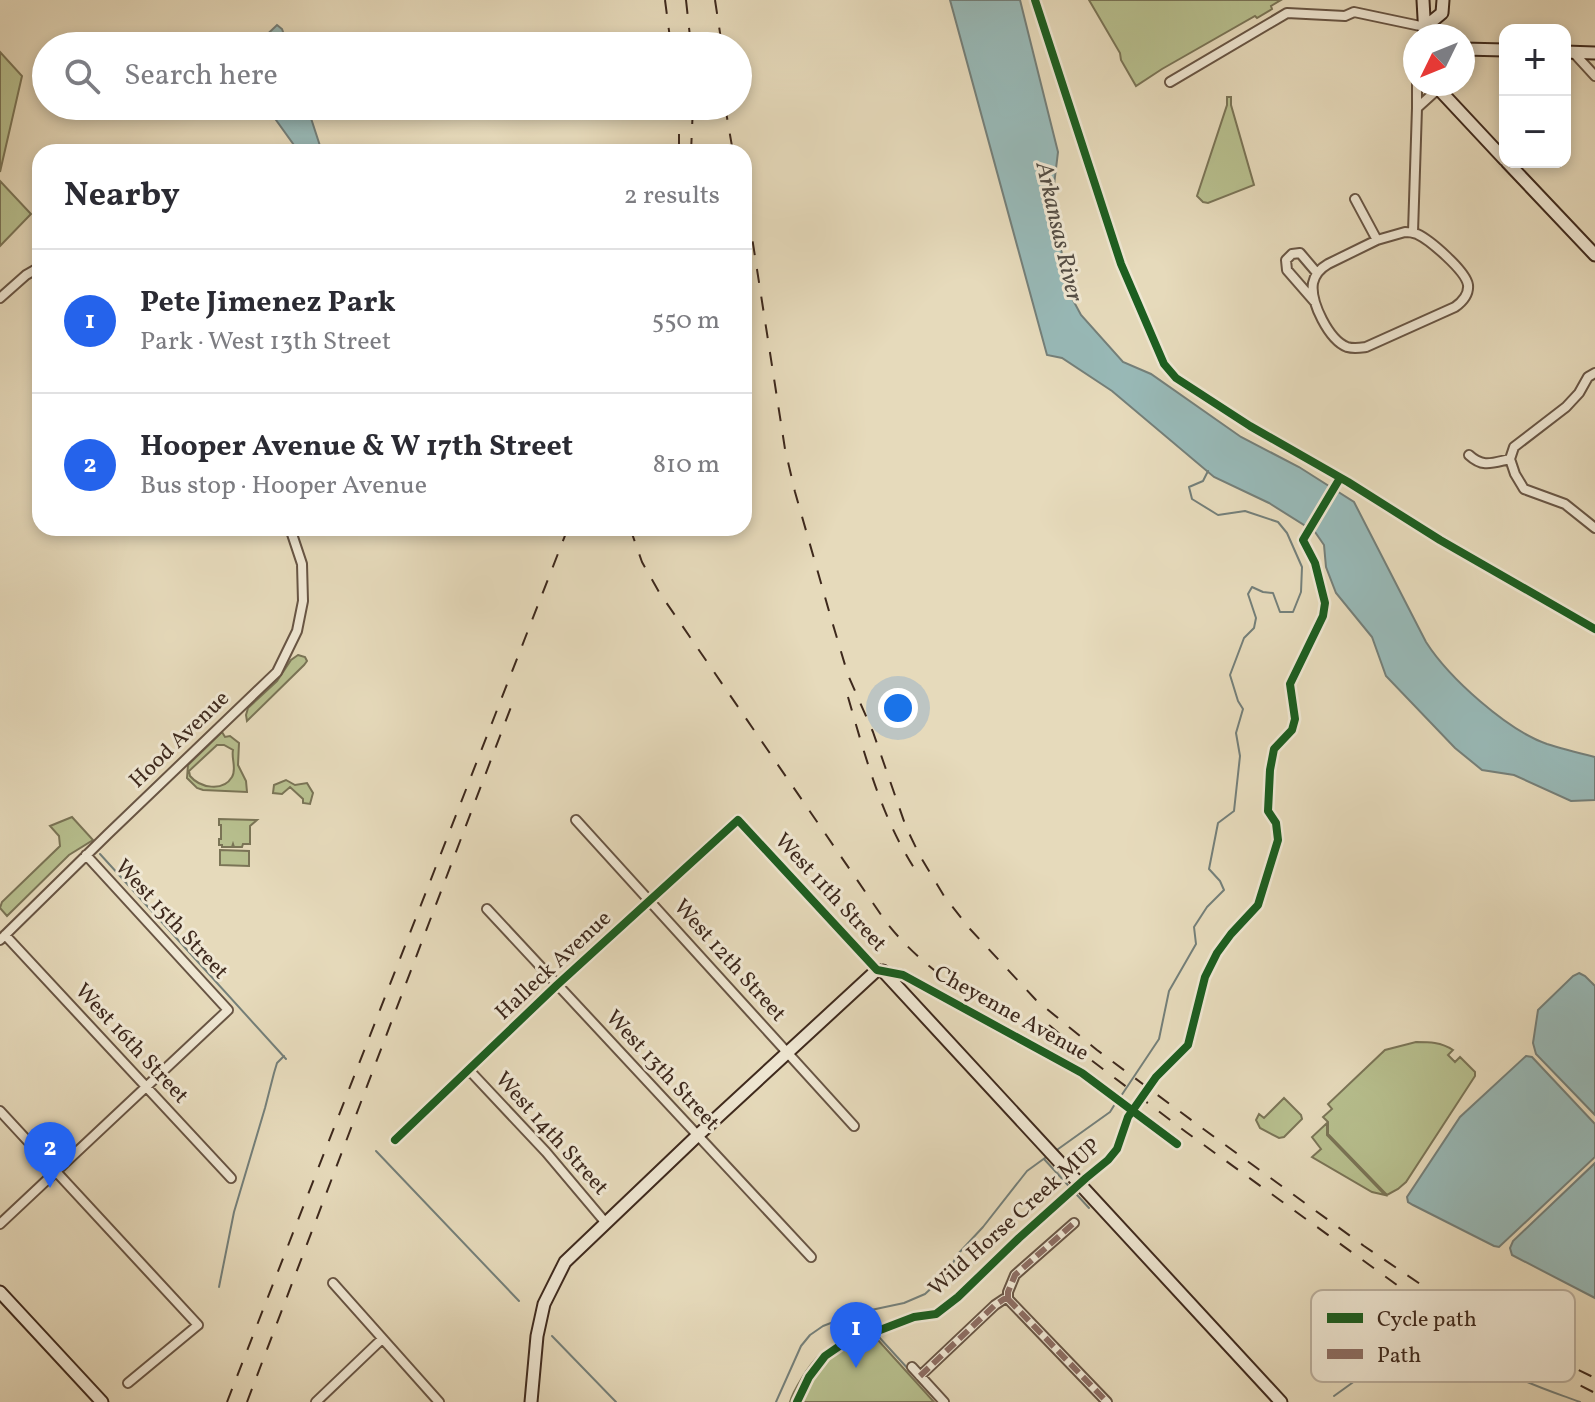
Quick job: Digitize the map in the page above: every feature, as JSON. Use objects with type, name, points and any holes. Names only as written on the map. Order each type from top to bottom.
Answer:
[{"type":"street","points":[[1423,0],[1427,24]]},
{"type":"street","points":[[1434,24],[1442,13],[1443,0]]},
{"type":"street","points":[[1170,82],[1287,13],[1345,16],[1354,12],[1403,26]]},
{"type":"street","points":[[1475,49],[1499,50]]},
{"type":"street","points":[[1571,52],[1595,53]]},
{"type":"street","points":[[1571,54],[1595,76]]},
{"type":"street","points":[[1413,232],[1417,96]]},
{"type":"street","points":[[1417,108],[1428,96]]},
{"type":"street","points":[[1445,96],[1499,154]]},
{"type":"street","points":[[1513,168],[1595,255]]},
{"type":"street","points":[[1355,199],[1377,240]]},
{"type":"street","points":[[1413,232],[1428,240],[1464,276],[1468,284],[1467,293],[1455,307],[1366,347],[1354,349],[1344,346],[1328,331],[1315,301],[1313,285],[1317,273],[1328,264],[1377,240],[1413,232]]},
{"type":"street","points":[[1315,301],[1287,270],[1286,260],[1292,254],[1300,253],[1317,273]]},
{"type":"street","points":[[0,298],[32,272]]},
{"type":"street","points":[[1595,363],[1592,375],[1579,393],[1566,407],[1514,447],[1510,459],[1524,489],[1565,504],[1595,528]]},
{"type":"street","points":[[1469,455],[1485,464],[1510,459]]},
{"type":"street","name":"Hood Avenue","points":[[3,938],[281,667],[297,631],[303,601],[302,564],[293,536]]},
{"type":"street","name":"West 12th Street","points":[[576,820],[854,1126]]},
{"type":"street","name":"Halleck Avenue","points":[[395,1140],[557,985],[738,820]]},
{"type":"street","name":"West 11th Street","points":[[738,820],[996,1093],[1281,1402]]},
{"type":"street","name":"West 15th Street","points":[[86,855],[228,1008],[147,1087]]},
{"type":"street","name":"West 13th Street","points":[[487,909],[811,1257]]},
{"type":"street","name":"West 16th Street","points":[[3,938],[231,1178]]},
{"type":"street","points":[[531,1402],[537,1336],[544,1304],[565,1262],[787,1052],[880,970]]},
{"type":"street","name":"West 11th Street","points":[[880,970],[903,975]]},
{"type":"street","name":"Cheyenne Avenue","points":[[903,975],[1082,1073],[1177,1144]]},
{"type":"street","name":"West 14th Street","points":[[469,1070],[546,1152],[605,1222]]},
{"type":"street","points":[[0,1224],[147,1087]]},
{"type":"street","points":[[0,1111],[198,1325],[128,1383]]},
{"type":"street","points":[[1074,1223],[1015,1275],[1008,1299],[1107,1402]]},
{"type":"street","points":[[333,1283],[439,1402]]},
{"type":"street","points":[[0,1292],[102,1402]]},
{"type":"street","points":[[920,1376],[995,1305],[1008,1299]]},
{"type":"street","points":[[316,1402],[382,1339]]},
{"type":"street","points":[[912,1367],[944,1402]]},
{"type":"green space","points":[[1089,0],[1281,0],[1257,18],[1255,16],[1136,86]]},
{"type":"green space","points":[[0,52],[22,76],[0,172]]},
{"type":"green space","points":[[1227,97],[1231,97],[1254,185],[1208,203],[1203,202],[1197,196]]},
{"type":"green space","points":[[0,181],[31,214],[0,246]]},
{"type":"green space","points":[[298,655],[305,657],[307,661],[304,665],[247,721],[248,708],[277,681]]},
{"type":"green space","points":[[222,732],[225,737],[230,736],[239,743],[238,765],[246,781],[247,792],[197,788],[187,778],[188,765]],"holes":[[[217,745],[233,750],[234,771],[228,782],[211,787],[194,780],[189,771]]]},
{"type":"green space","points":[[286,780],[295,785],[307,783],[313,793],[310,804],[303,803],[303,799],[290,787],[282,794],[273,793],[274,785]]},
{"type":"green space","points":[[72,817],[93,840],[69,855],[7,916],[0,908],[2,902],[60,846],[59,836],[50,826]]},
{"type":"green space","points":[[219,819],[257,820],[250,826],[250,844],[243,844],[242,847],[219,845]]},
{"type":"green space","points":[[220,850],[249,851],[249,866],[220,865]]},
{"type":"green space","points":[[1416,1042],[1448,1047],[1453,1050],[1448,1055],[1455,1062],[1460,1057],[1475,1072],[1475,1076],[1406,1182],[1387,1195],[1328,1134],[1328,1122],[1323,1117],[1332,1109],[1328,1104],[1385,1050]]},
{"type":"green space","points":[[1284,1098],[1302,1119],[1284,1137],[1279,1138],[1260,1128],[1256,1120],[1259,1114],[1264,1118]]},
{"type":"green space","points":[[1327,1123],[1327,1135],[1385,1195],[1372,1192],[1312,1157],[1321,1149],[1312,1137]]},
{"type":"green space","points":[[868,1329],[934,1402],[790,1402],[798,1384],[818,1356],[840,1341]]},
{"type":"water","name":"Arkansas River","points":[[950,0],[1020,0],[1058,152],[1053,193],[1067,289],[1081,315],[1123,362],[1151,374],[1241,437],[1299,467],[1354,502],[1436,656],[1480,701],[1514,727],[1547,744],[1595,757],[1595,800],[1571,801],[1514,775],[1482,770],[1455,748],[1386,676],[1372,637],[1336,593],[1326,567],[1324,545],[1315,532],[1269,503],[1214,477],[1112,391],[1062,358],[1047,355]]},
{"type":"water","points":[[277,25],[283,32],[270,32]]},
{"type":"water","points":[[276,120],[312,120],[319,144],[293,144]]},
{"type":"water","points":[[1579,973],[1595,986],[1595,1115],[1536,1054],[1533,1043],[1538,1010]]},
{"type":"water","points":[[1526,1056],[1532,1057],[1595,1124],[1595,1157],[1499,1247],[1413,1205],[1407,1197],[1460,1117]]},
{"type":"water","points":[[1595,1163],[1595,1298],[1512,1255],[1510,1248],[1513,1241]]},
{"type":"waterway","points":[[1119,1099],[1159,1039],[1169,991],[1196,944],[1194,927],[1207,907],[1224,890],[1209,869],[1218,823],[1234,811],[1240,756],[1236,733],[1243,709],[1230,675],[1244,638],[1254,628],[1256,618],[1248,594],[1252,587],[1273,593],[1280,612],[1293,612],[1301,592],[1302,567],[1287,533],[1278,522],[1245,511],[1218,515],[1192,499],[1189,487],[1203,481],[1208,471]]},
{"type":"waterway","points":[[100,854],[286,1059]]},
{"type":"waterway","points":[[219,1287],[234,1212],[277,1063],[284,1056]]},
{"type":"waterway","points":[[1054,1152],[1110,1112],[1115,1104]]},
{"type":"waterway","points":[[376,1151],[519,1301]]},
{"type":"waterway","points":[[776,1402],[801,1346],[810,1335],[823,1326],[857,1313],[904,1303],[925,1294],[948,1273],[957,1255],[1027,1171],[1049,1155]]},
{"type":"waterway","points":[[1044,1159],[1089,1208]]},
{"type":"waterway","points":[[857,1313],[910,1371]]},
{"type":"waterway","points":[[552,1336],[616,1402]]},
{"type":"waterway","points":[[1334,1396],[1353,1382]]},
{"type":"waterway","points":[[1528,1382],[1580,1402]]},
{"type":"railway","points":[[665,0],[669,32]]},
{"type":"railway","points":[[686,0],[689,32]]},
{"type":"railway","points":[[715,0],[720,32]]},
{"type":"railway","points":[[679,120],[679,144]]},
{"type":"railway","points":[[691,144],[692,120]]},
{"type":"railway","points":[[727,120],[732,144]]},
{"type":"railway","points":[[752,237],[785,449],[848,675],[873,732],[906,827],[944,896],[1036,1000],[1097,1050],[1364,1246],[1429,1290]]},
{"type":"railway","points":[[227,1402],[565,536]]},
{"type":"railway","points":[[633,536],[642,562],[659,592],[893,931],[953,984],[1061,1047]]},
{"type":"railway","points":[[848,697],[885,811],[918,874]]},
{"type":"railway","points":[[247,1402],[511,707]]},
{"type":"railway","points":[[1049,1025],[1186,1132],[1405,1290]]},
{"type":"railway","points":[[1575,1368],[1595,1378]]},
{"type":"railway","points":[[1574,1382],[1595,1393]]},
{"type":"marked path","points":[[1008,1299],[1015,1275],[1074,1223]]},
{"type":"marked path","points":[[1008,1299],[1107,1402]]},
{"type":"marked path","points":[[920,1376],[995,1305],[1008,1299]]},
{"type":"cycle path","points":[[1035,0],[1121,264],[1164,364],[1176,378],[1440,540],[1595,629]]},
{"type":"cycle path","name":"Wild Horse Creek MUP","points":[[797,1402],[809,1377],[825,1356],[841,1345],[914,1317],[936,1314],[958,1297],[1019,1238],[1108,1160],[1117,1149],[1128,1117],[1156,1077],[1188,1045],[1205,977],[1217,953],[1258,905],[1278,840],[1276,823],[1268,811],[1274,749],[1292,730],[1295,719],[1290,684],[1323,616],[1325,603],[1315,563],[1303,540],[1340,478]]},
{"type":"cycle path","points":[[395,1140],[557,985],[738,820],[877,970],[903,975],[1082,1073],[1177,1144]]},
{"type":"place","name":"Hooper Avenue & W 17th Street","points":[[50,1188]]},
{"type":"place","name":"Pete Jimenez Park","points":[[856,1368]]}]
